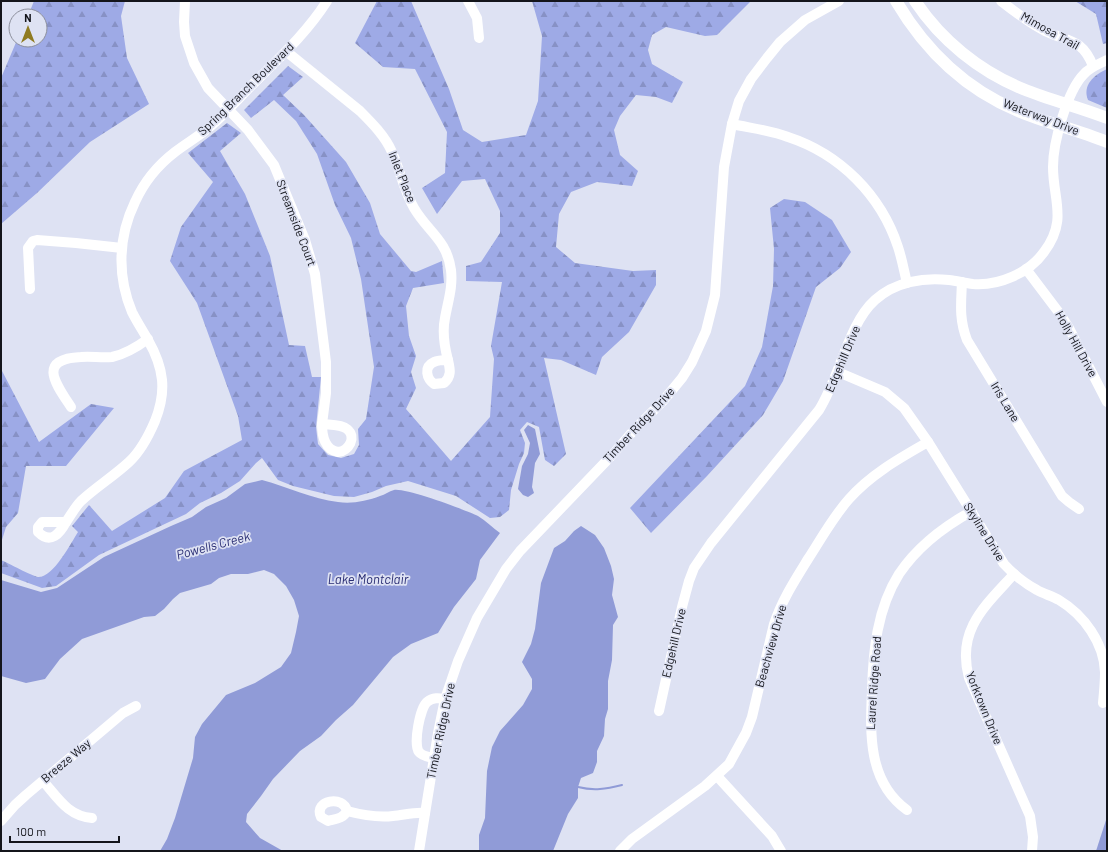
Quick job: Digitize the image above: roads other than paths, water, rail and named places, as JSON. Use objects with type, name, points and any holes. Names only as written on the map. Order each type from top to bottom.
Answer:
[{"type":"main road","name":"Waterway Drive","points":[[896,1],[911,25],[933,52],[963,79],[980,91],[1005,105],[1039,119],[1107,142]]},
{"type":"main road","name":"Waterway Drive","points":[[915,1],[933,26],[974,63],[1007,83],[1107,118]]},
{"type":"street","name":"Streamside Court","points":[[185,1],[185,36],[194,63],[208,88],[252,135],[274,165],[313,262],[326,362],[326,393],[322,424]]},
{"type":"street","name":"Spring Branch Boulevard","points":[[66,522],[81,501],[130,461],[140,449],[153,426],[161,404],[163,380],[161,368],[148,339],[139,326],[126,295],[122,276],[122,248],[124,234],[129,215],[140,191],[153,173],[175,152],[194,139],[229,110],[287,52],[313,21],[327,1]]},
{"type":"street","points":[[468,1],[477,18],[479,38]]},
{"type":"street","name":"Timber Ridge Drive","points":[[419,851],[433,758],[445,699],[458,661],[477,618],[506,569],[536,534],[663,401],[682,378],[692,362],[706,331],[715,295],[718,270],[724,167],[732,124],[742,95],[751,79],[771,52],[795,28],[819,11],[839,1]]},
{"type":"street","name":"Mimosa Trail","points":[[1001,1],[1040,28],[1079,45],[1090,58],[1093,66]]},
{"type":"street","name":"Inlet Place","points":[[287,52],[360,111],[384,138],[391,151],[408,197],[415,209],[446,249],[450,265],[452,285],[445,318],[444,332],[444,346],[448,360]]},
{"type":"street","points":[[1093,66],[1107,60]]},
{"type":"street","name":"Edgehill Drive","points":[[659,711],[684,601],[694,568],[710,543],[820,410],[829,394],[857,323],[863,313],[885,292],[907,283],[934,279],[985,284],[999,281],[1013,277],[1026,269],[1044,252],[1054,233],[1057,223],[1058,203],[1053,168],[1055,144],[1060,125],[1074,87],[1079,79],[1093,66]]},
{"type":"street","points":[[732,124],[775,133],[802,142],[827,155],[848,171],[865,188],[882,212],[898,247],[907,283]]},
{"type":"street","points":[[30,289],[28,248],[29,244],[33,241],[76,243],[122,248]]},
{"type":"street","name":"Holly Hill Drive","points":[[1026,269],[1069,328],[1107,402]]},
{"type":"street","name":"Iris Lane","points":[[962,282],[960,308],[962,324],[967,340],[1062,496],[1079,509]]},
{"type":"street","points":[[71,407],[63,395],[55,378],[53,372],[55,364],[59,361],[75,358],[113,356],[134,348],[148,339]]},
{"type":"street","name":"Skyline Drive","points":[[838,372],[877,388],[895,400],[911,416],[998,554],[1014,574],[1028,585],[1060,601],[1079,616],[1097,641],[1104,661],[1105,673],[1103,703]]},
{"type":"street","name":"Beachview Drive","points":[[620,851],[632,839],[705,786],[729,764],[746,733],[752,716],[774,624],[790,587],[833,520],[862,486],[900,458],[928,442]]},
{"type":"street","name":"Laurel Ridge Road","points":[[907,810],[894,799],[886,789],[879,774],[872,748],[870,731],[873,663],[878,626],[892,587],[913,558],[940,531],[972,511]]},
{"type":"street","name":"Yorktown Drive","points":[[1014,574],[983,608],[976,618],[968,639],[966,662],[972,684],[1030,816],[1033,837],[1032,851]]},
{"type":"street","points":[[433,758],[422,755],[419,752],[417,738],[418,727],[426,703],[433,698],[445,699]]},
{"type":"street","name":"Breeze Way","points":[[1,822],[15,805],[123,713],[136,706]]},
{"type":"street","points":[[717,776],[772,836],[781,851]]},
{"type":"street","points":[[43,781],[68,809],[76,815],[92,818]]},
{"type":"street","points":[[347,811],[380,817],[409,813],[425,814]]},
{"type":"water","points":[[528,425],[535,429],[540,454],[535,463],[532,487],[534,493],[528,497],[523,495],[518,489],[522,466],[528,454],[530,443],[524,430]]},
{"type":"water","name":"Lake Montclair","points":[[262,480],[309,496],[343,503],[365,501],[394,490],[411,492],[478,516],[500,533],[480,560],[476,579],[454,607],[438,633],[411,644],[393,657],[353,705],[321,736],[300,751],[273,779],[247,814],[246,822],[260,838],[283,851],[160,851],[167,839],[175,818],[193,758],[195,737],[202,724],[226,695],[255,683],[281,667],[291,653],[299,616],[294,600],[286,586],[274,574],[264,570],[248,574],[231,574],[219,578],[211,584],[180,593],[155,616],[144,617],[82,639],[60,659],[45,679],[26,683],[1,676],[1,580],[41,592],[57,588],[104,557],[192,517],[206,507],[226,498],[245,484]]},
{"type":"water","points":[[581,526],[595,535],[604,548],[614,579],[612,595],[618,617],[613,625],[612,660],[608,681],[608,709],[605,719],[604,736],[597,751],[597,762],[593,773],[581,778],[578,787],[578,798],[568,814],[553,851],[479,851],[479,835],[485,818],[487,771],[492,747],[500,731],[523,705],[532,689],[532,679],[522,662],[531,644],[535,629],[541,583],[554,548],[565,541]]},
{"type":"water","points":[[1107,817],[1107,851],[1096,851]]},
{"type":"waterway","points":[[578,787],[600,789],[622,785]]},
{"type":"water label","name":"Powells Creek","points":[[213,545]]}]
